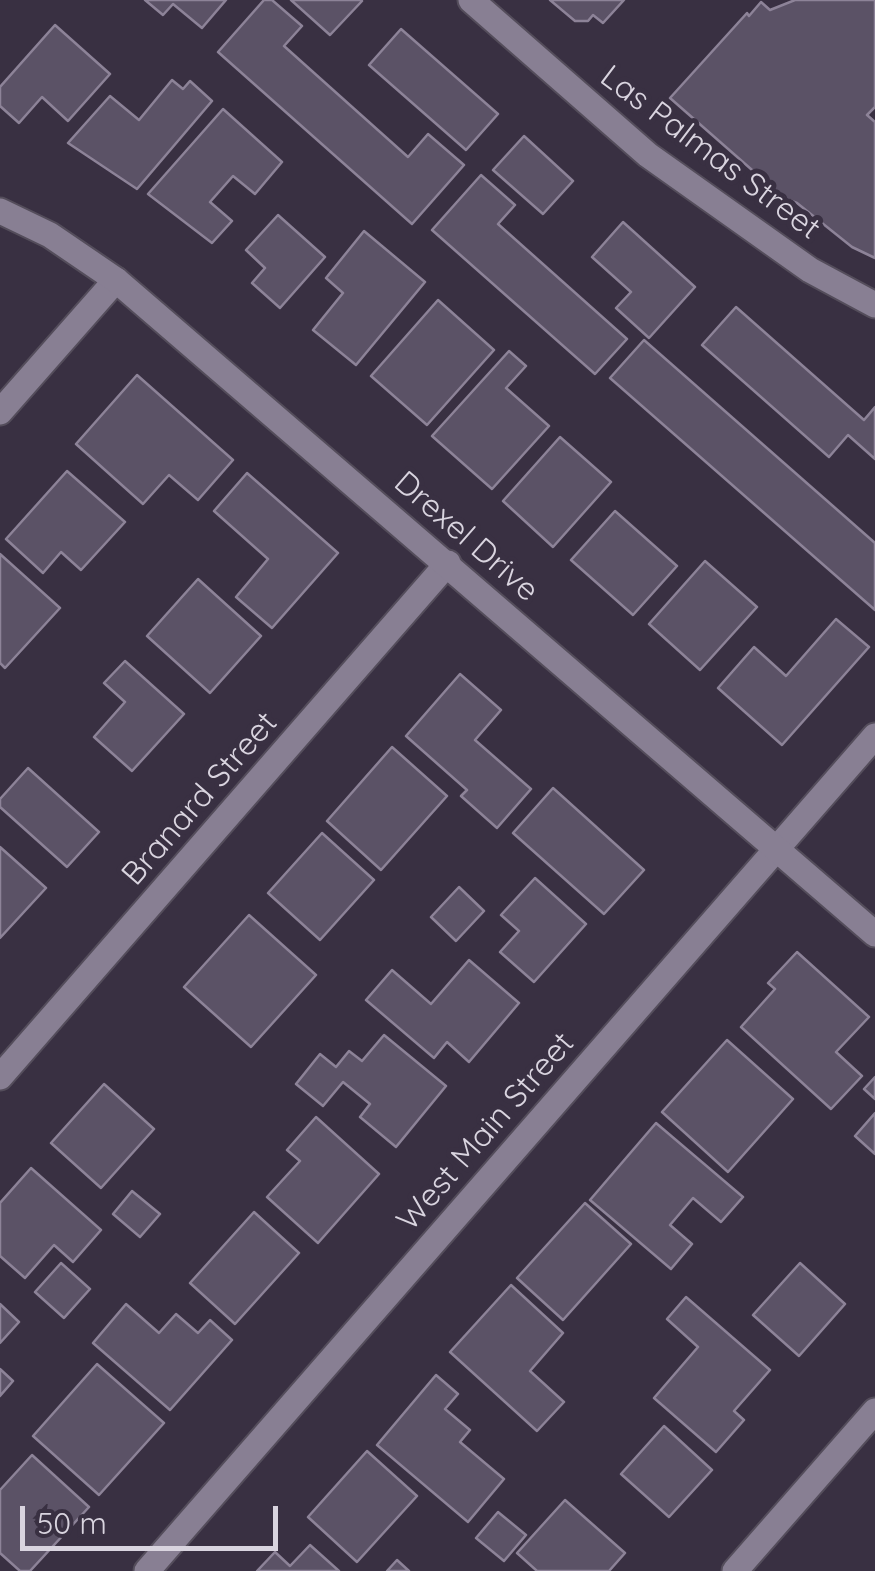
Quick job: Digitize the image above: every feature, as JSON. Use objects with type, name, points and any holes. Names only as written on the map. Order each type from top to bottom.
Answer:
[{"type":"street","name":"Las Palmas Street","points":[[470,0],[648,155],[810,270],[875,305]]},
{"type":"street","name":"Drexel Drive","points":[[0,211],[50,235],[116,280],[875,934]]},
{"type":"street","points":[[0,412],[116,280]]},
{"type":"street","name":"Branard Street","points":[[0,1077],[448,564]]},
{"type":"street","name":"West Main Street","points":[[147,1571],[875,736]]},
{"type":"street","points":[[735,1571],[875,1411]]},
{"type":"building","points":[[145,0],[226,0],[202,28],[173,4],[163,15]]},
{"type":"building","points":[[264,0],[272,0],[302,26],[284,46],[408,157],[428,134],[464,165],[412,224],[218,52]]},
{"type":"building","points":[[291,0],[361,0],[362,1],[330,35]]},
{"type":"building","points":[[550,0],[624,0],[603,23],[593,15],[588,21],[575,21]]},
{"type":"building","points":[[795,0],[875,0],[875,107],[867,115],[875,122],[875,258],[852,247],[797,203],[784,198],[670,98],[761,2],[770,10]]},
{"type":"building","points":[[55,25],[110,74],[68,121],[42,97],[19,123],[0,106],[0,87]]},
{"type":"building","points":[[401,29],[498,114],[466,150],[369,65]]},
{"type":"building","points":[[172,80],[183,89],[190,81],[212,101],[137,189],[68,143],[110,96],[139,120]]},
{"type":"building","points":[[223,109],[282,162],[255,194],[233,176],[210,202],[232,221],[212,243],[148,194]]},
{"type":"building","points":[[524,136],[573,181],[543,214],[493,170]]},
{"type":"building","points":[[481,175],[515,205],[498,224],[627,339],[595,374],[432,230]]},
{"type":"building","points":[[278,215],[325,257],[280,308],[252,283],[265,268],[246,250]]},
{"type":"building","points":[[623,222],[695,287],[649,338],[616,308],[631,292],[592,257]]},
{"type":"building","points":[[364,231],[425,282],[356,365],[313,330],[343,293],[326,278]]},
{"type":"building","points":[[438,300],[494,350],[427,425],[371,376]]},
{"type":"building","points":[[736,307],[864,420],[875,407],[875,459],[848,435],[829,457],[702,345]]},
{"type":"building","points":[[644,340],[875,543],[875,610],[610,378]]},
{"type":"building","points":[[509,351],[526,366],[506,388],[549,426],[492,489],[432,436]]},
{"type":"building","points":[[137,375],[233,460],[198,500],[169,475],[143,504],[76,444]]},
{"type":"building","points":[[560,437],[611,482],[553,547],[503,501]]},
{"type":"building","points":[[67,471],[125,522],[81,570],[61,552],[43,573],[6,539]]},
{"type":"building","points":[[247,473],[338,553],[272,628],[236,597],[268,559],[214,511]]},
{"type":"building","points":[[615,511],[677,566],[633,615],[571,560]]},
{"type":"building","points":[[0,554],[60,608],[5,668],[0,663]]},
{"type":"building","points":[[705,561],[757,607],[700,670],[649,624]]},
{"type":"building","points":[[198,579],[261,636],[210,693],[147,636]]},
{"type":"building","points":[[836,619],[869,647],[782,745],[718,688],[754,647],[786,676]]},
{"type":"building","points":[[125,661],[184,714],[132,771],[94,737],[125,702],[104,683]]},
{"type":"building","points":[[460,674],[501,710],[475,740],[531,789],[497,828],[461,796],[467,790],[406,736]]},
{"type":"building","points":[[392,747],[447,796],[381,870],[327,821]]},
{"type":"building","points":[[28,768],[99,832],[67,867],[0,807],[0,799]]},
{"type":"building","points":[[553,788],[644,870],[604,914],[513,833]]},
{"type":"building","points":[[322,833],[374,880],[320,940],[268,893]]},
{"type":"building","points":[[0,847],[46,888],[0,938]]},
{"type":"building","points":[[535,878],[586,924],[534,982],[500,952],[519,931],[501,915]]},
{"type":"building","points":[[459,887],[484,911],[456,941],[431,917]]},
{"type":"building","points":[[249,915],[316,975],[251,1047],[184,987]]},
{"type":"building","points":[[797,952],[869,1017],[836,1052],[862,1076],[831,1109],[741,1027],[775,989],[768,983]]},
{"type":"building","points":[[469,960],[519,1003],[469,1062],[447,1042],[434,1058],[366,1000],[392,970],[431,1004]]},
{"type":"building","points":[[384,1035],[446,1086],[396,1147],[360,1117],[370,1104],[343,1082],[323,1106],[296,1084],[320,1054],[336,1067],[349,1051],[362,1061]]},
{"type":"building","points":[[727,1040],[793,1099],[728,1172],[662,1112]]},
{"type":"building","points":[[875,1077],[875,1099],[864,1089]]},
{"type":"building","points":[[104,1084],[154,1129],[101,1188],[51,1143]]},
{"type":"building","points":[[875,1113],[875,1154],[855,1136]]},
{"type":"building","points":[[316,1117],[379,1174],[318,1243],[267,1197],[300,1161],[287,1150]]},
{"type":"building","points":[[656,1123],[743,1197],[721,1222],[693,1198],[670,1225],[692,1244],[671,1269],[590,1200]]},
{"type":"building","points":[[31,1168],[101,1230],[73,1262],[54,1245],[25,1278],[0,1256],[0,1203]]},
{"type":"building","points":[[132,1191],[160,1214],[140,1237],[113,1214]]},
{"type":"building","points":[[585,1203],[631,1244],[563,1320],[517,1278]]},
{"type":"building","points":[[254,1212],[299,1253],[235,1324],[190,1283]]},
{"type":"building","points":[[61,1263],[90,1289],[64,1318],[35,1292]]},
{"type":"building","points":[[800,1263],[845,1304],[799,1356],[753,1315]]},
{"type":"building","points":[[511,1285],[563,1333],[530,1371],[564,1402],[537,1431],[450,1352]]},
{"type":"building","points":[[686,1297],[770,1370],[734,1411],[744,1420],[716,1452],[654,1398],[698,1347],[667,1319]]},
{"type":"building","points":[[0,1304],[19,1322],[0,1343]]},
{"type":"building","points":[[126,1304],[159,1333],[176,1314],[198,1333],[210,1320],[232,1340],[170,1410],[93,1343]]},
{"type":"building","points":[[97,1364],[164,1423],[99,1495],[33,1436]]},
{"type":"building","points":[[0,1369],[13,1381],[0,1396]]},
{"type":"building","points":[[436,1375],[458,1394],[445,1409],[470,1430],[460,1442],[504,1479],[468,1522],[377,1445]]},
{"type":"building","points":[[664,1426],[712,1470],[669,1517],[621,1474]]},
{"type":"building","points":[[367,1451],[417,1496],[357,1562],[308,1517]]},
{"type":"building","points":[[32,1455],[89,1507],[30,1571],[20,1571],[0,1553],[0,1490]]},
{"type":"building","points":[[565,1500],[625,1553],[609,1571],[537,1571],[517,1553]]},
{"type":"building","points":[[498,1512],[526,1535],[504,1561],[476,1538]]},
{"type":"building","points":[[310,1545],[339,1571],[257,1571],[275,1552],[290,1566]]},
{"type":"building","points":[[397,1560],[409,1571],[387,1571]]}]
